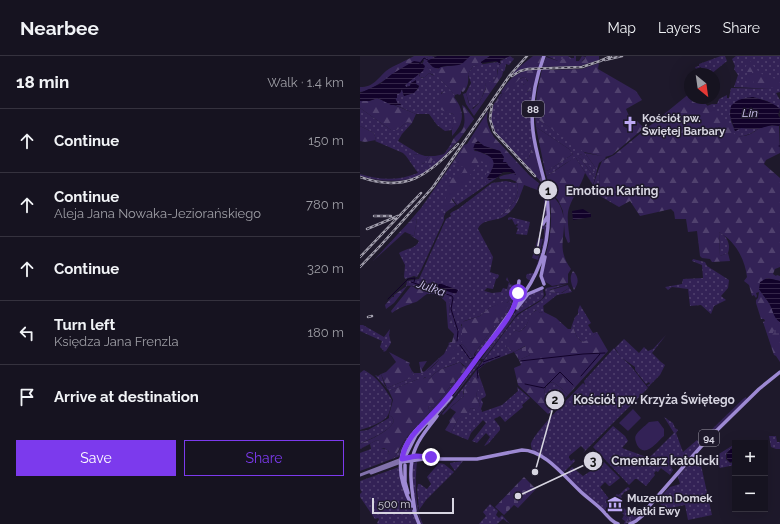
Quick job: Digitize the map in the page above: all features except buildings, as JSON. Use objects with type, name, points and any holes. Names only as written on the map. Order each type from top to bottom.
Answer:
[{"type":"main road","name":"88","points":[[534,279],[546,245],[548,212],[546,190],[534,136],[532,118],[536,83],[545,56]]},
{"type":"main road","name":"88","points":[[410,457],[419,441],[526,292],[541,265],[550,226],[549,203],[535,136],[534,118],[537,84],[545,56]]},
{"type":"main road","points":[[543,224],[548,212]]},
{"type":"main road","points":[[544,284],[541,276],[547,244]]},
{"type":"main road","points":[[509,316],[517,296],[519,281]]},
{"type":"main road","points":[[509,316],[528,294],[542,288]]},
{"type":"main road","name":"88","points":[[404,463],[403,452],[412,434],[430,417],[478,358]]},
{"type":"main road","name":"94","points":[[630,524],[642,516],[705,442],[759,389],[780,372]]},
{"type":"main road","points":[[417,518],[410,457],[413,444],[420,432],[446,403]]},
{"type":"main road","points":[[400,469],[410,457],[416,435],[430,417]]},
{"type":"main road","points":[[415,450],[416,454],[420,456]]},
{"type":"main road","points":[[410,457],[477,459],[522,450],[532,452],[560,471],[610,520],[618,524]]},
{"type":"main road","points":[[360,476],[393,463],[403,452]]},
{"type":"main road","points":[[410,457],[420,456],[438,459]]},
{"type":"main road","points":[[393,463],[404,463]]},
{"type":"main road","points":[[393,463],[400,469],[403,488],[419,524]]},
{"type":"main road","points":[[404,463],[406,487],[412,506]]},
{"type":"main road","points":[[404,463],[408,485],[416,511]]},
{"type":"green space","points":[[414,56],[431,56],[399,70],[375,86],[360,92],[360,87],[369,86],[378,80],[389,69]]},
{"type":"green space","points":[[431,56],[437,56],[436,58],[428,60],[428,62],[425,62],[455,95],[454,98],[447,90],[441,93],[450,113],[456,117],[452,130],[445,131],[437,125],[429,114],[416,114],[395,105],[398,105],[395,98],[402,89],[404,96],[418,88],[419,86],[416,84],[416,81],[411,83],[410,86],[406,87],[405,85],[418,74],[420,74],[419,76],[421,78],[425,77],[429,73],[434,76],[423,62],[423,59]]},
{"type":"green space","points":[[470,56],[490,56],[481,62],[483,65],[473,66],[468,74],[467,86],[459,95],[455,95],[427,65],[434,75],[429,73],[425,77],[419,78],[423,62],[426,64],[425,62],[427,61],[433,67],[439,69],[439,67],[460,64]]},
{"type":"green space","points":[[510,56],[514,59],[509,65],[506,64],[503,72],[498,68],[497,76],[493,81],[485,84],[486,88],[479,103],[471,109],[466,93],[471,83],[468,74],[473,66],[498,62],[501,64],[500,61]]},
{"type":"green space","points":[[533,56],[543,56],[539,68],[524,69],[512,75],[518,68]]},
{"type":"green space","points":[[547,56],[568,56],[574,58],[574,56],[576,56],[576,61],[579,61],[582,56],[586,57],[581,62],[558,61]]},
{"type":"green space","points":[[586,56],[599,56],[599,60],[580,66],[542,67],[546,57],[558,61],[567,57],[581,62]]},
{"type":"green space","points":[[721,56],[725,56],[727,61],[718,68],[696,68],[699,66],[699,64]]},
{"type":"green space","points":[[736,56],[780,56],[780,92],[776,93],[780,100],[780,109],[767,101],[752,97],[730,110],[731,121],[735,131],[741,128],[758,129],[744,136],[737,136],[731,133],[707,106],[712,104],[720,104],[720,98],[727,95],[727,98],[729,98],[731,88],[771,89],[734,87],[738,75],[734,69],[735,66],[732,59]]},
{"type":"green space","points":[[748,56],[753,66],[760,73],[769,77],[780,79],[780,88],[754,87],[752,72],[745,72]]},
{"type":"green space","points":[[599,63],[598,69],[636,91],[642,100],[626,109],[630,118],[623,126],[628,129],[634,125],[636,120],[644,128],[612,155],[605,157],[606,158],[599,163],[597,170],[585,153],[602,156],[584,152],[535,117],[535,114],[537,92],[542,69],[582,69]]},
{"type":"green space","points":[[498,68],[503,72],[502,76],[474,116],[466,104],[463,94],[466,93],[469,104],[473,109],[479,103],[486,89],[485,84],[493,81],[497,76]]},
{"type":"green space","points":[[539,69],[534,87],[525,93],[521,87],[528,81],[525,77],[521,78],[501,96],[496,105],[494,105],[509,81],[517,74]]},
{"type":"green space","points":[[753,74],[753,84],[751,87],[747,87],[746,75]]},
{"type":"green space","points":[[525,77],[528,82],[523,85],[527,92],[534,87],[531,102],[531,117],[535,147],[531,150],[529,158],[522,161],[495,132],[491,121],[491,115],[496,100],[495,104],[504,92],[521,78]]},
{"type":"green space","points":[[447,89],[460,106],[462,112],[460,123],[452,136],[455,117],[453,114],[441,110],[439,104],[440,96]]},
{"type":"green space","points":[[377,98],[416,114],[412,123],[407,122],[397,130],[391,130],[360,108],[360,101],[369,101]]},
{"type":"green space","points":[[684,98],[684,104],[706,104],[730,126],[733,133],[738,136],[748,135],[759,128],[779,126],[780,153],[766,160],[764,164],[780,178],[780,267],[775,269],[773,274],[780,276],[780,281],[767,278],[759,289],[769,303],[776,318],[780,322],[780,362],[774,355],[763,322],[765,321],[764,319],[761,319],[756,303],[759,292],[756,293],[756,298],[754,295],[752,296],[749,285],[744,281],[747,277],[744,264],[738,251],[730,240],[719,232],[720,256],[728,253],[730,261],[712,262],[710,259],[702,258],[700,256],[697,231],[688,232],[686,219],[675,219],[674,212],[671,209],[640,216],[630,201],[619,207],[610,201],[601,189],[599,179],[600,173],[598,171],[602,161],[614,155]]},
{"type":"green space","points":[[462,105],[474,119],[454,145],[451,144],[464,125],[464,111]]},
{"type":"green space","points":[[360,108],[391,130],[397,130],[407,122],[412,123],[398,141],[419,154],[413,155],[423,164],[425,162],[425,156],[429,156],[426,159],[432,163],[432,160],[439,158],[444,154],[451,144],[454,145],[435,166],[427,172],[411,179],[385,181],[360,176],[360,174],[374,178],[389,179],[411,176],[418,173],[403,153],[375,141],[374,133],[360,126]]},
{"type":"green space","points":[[488,111],[488,125],[494,137],[529,175],[541,185],[540,191],[524,185],[513,209],[501,218],[501,216],[514,201],[518,192],[518,187],[517,182],[510,179],[500,179],[499,177],[515,173],[508,167],[507,163],[503,162],[500,151],[484,146],[480,143],[474,151],[487,155],[493,160],[494,163],[488,179],[490,180],[487,184],[484,179],[488,170],[488,163],[480,161],[467,179],[453,194],[452,200],[456,205],[443,216],[448,182],[452,178],[462,173],[465,167],[457,166],[453,162],[464,145],[467,144]]},
{"type":"green space","points":[[535,117],[585,153],[597,170],[596,175],[581,154],[578,157],[595,178],[593,185],[576,158],[547,176],[547,178],[545,171],[549,170],[573,154],[569,149],[536,127]]},
{"type":"green space","points":[[360,126],[374,133],[376,140],[365,142],[360,141]]},
{"type":"green space","points":[[536,127],[569,149],[573,154],[549,170],[545,171]]},
{"type":"green space","points":[[535,147],[543,182],[541,182],[522,161],[529,158],[531,150]]},
{"type":"green space","points":[[419,154],[425,156],[425,162],[423,164],[414,158],[413,155]]},
{"type":"green space","points":[[445,154],[437,160],[432,160],[431,165],[429,165],[426,159],[429,156]]},
{"type":"green space","points":[[581,154],[596,175],[595,178],[581,159],[577,157]]},
{"type":"green space","points":[[493,158],[489,180],[498,177],[457,205],[451,197],[446,203],[443,216],[444,220],[421,270],[417,277],[414,276],[405,279],[405,265],[399,253],[416,246],[419,241],[410,235],[414,236],[417,219],[409,222],[421,208],[453,162]]},
{"type":"green space","points":[[576,158],[593,185],[585,173],[568,212],[570,242],[568,243],[565,236],[563,211],[558,200],[549,191],[547,176]]},
{"type":"green space","points":[[598,171],[600,173],[599,179],[601,188],[607,197],[619,207],[600,196],[593,186]]},
{"type":"green space","points":[[506,181],[517,182],[518,192],[514,201],[501,216],[501,218],[484,222],[478,229],[493,257],[490,272],[499,275],[493,289],[487,288],[484,291],[492,293],[501,292],[503,288],[507,289],[509,282],[506,280],[507,277],[510,284],[517,286],[512,305],[502,323],[477,356],[475,354],[477,350],[501,316],[509,300],[507,303],[505,302],[489,308],[480,316],[464,321],[461,325],[463,340],[461,345],[463,345],[475,359],[453,390],[411,435],[400,456],[360,471],[360,453],[371,449],[370,444],[360,449],[377,440],[379,441],[381,448],[388,450],[389,453],[387,454],[393,458],[410,433],[430,412],[428,407],[430,406],[433,408],[452,384],[461,376],[466,367],[460,362],[447,366],[435,373],[430,379],[425,377],[422,380],[418,379],[389,391],[375,375],[378,376],[381,374],[387,388],[411,378],[412,371],[414,373],[413,374],[422,373],[430,369],[444,354],[449,344],[455,345],[456,331],[449,315],[450,305],[438,294],[427,294],[417,287],[406,286],[407,281],[419,279],[446,219],[451,216],[450,214],[492,183]]},
{"type":"green space","points":[[541,182],[543,182],[546,200],[547,217],[545,218],[544,199],[540,191],[542,188]]},
{"type":"green space","points":[[549,193],[557,201],[562,211],[564,219],[563,253],[571,269],[568,274],[568,283],[552,286],[544,281],[543,278],[544,261],[551,229]]},
{"type":"green space","points":[[510,217],[530,222],[527,235],[516,234],[518,228],[516,227],[518,225],[515,225],[512,219],[508,220]]},
{"type":"green space","points":[[417,219],[414,236],[405,232],[373,261],[409,222]]},
{"type":"green space","points":[[543,225],[547,225],[543,254],[531,281],[527,279],[526,276],[527,274],[534,273],[540,257],[544,235],[544,229],[541,229]]},
{"type":"green space","points":[[719,232],[729,243],[728,253],[720,256]]},
{"type":"green space","points":[[538,238],[543,239],[538,260],[532,258]]},
{"type":"green space","points":[[693,259],[705,262],[707,266],[729,280],[728,288],[721,296],[726,300],[714,306],[711,314],[701,305],[690,306],[688,289],[672,287],[668,290],[665,287],[682,284],[683,279],[703,278],[702,265],[692,261]]},
{"type":"green space","points":[[573,271],[578,280],[574,290],[571,280]]},
{"type":"green space","points":[[567,284],[549,290],[551,290],[550,292],[562,293],[569,287],[572,292],[557,295],[543,306],[543,312],[540,313],[536,310],[523,330],[519,332],[516,330],[506,342],[506,347],[514,352],[486,363],[478,370],[479,375],[476,376],[463,392],[464,396],[443,415],[442,414],[515,318],[543,298],[546,295],[546,288]]},
{"type":"green space","points":[[408,285],[394,303],[386,309],[385,305],[392,297]]},
{"type":"green space","points":[[568,285],[569,288],[561,293],[549,292],[551,290]]},
{"type":"green space","points":[[411,286],[425,291],[427,294],[417,301],[392,313],[391,311]]},
{"type":"green space","points":[[541,289],[543,290],[544,295],[542,299],[517,314],[484,359],[481,359],[527,296],[540,290],[541,292]]},
{"type":"green space","points":[[433,294],[438,294],[448,299],[450,302],[449,315],[457,333],[455,345],[453,346],[448,343],[452,342],[454,334],[448,328],[446,302],[441,297]]},
{"type":"green space","points":[[511,300],[508,307],[474,354],[475,359],[463,345],[460,344],[462,341],[462,322],[480,316],[489,308],[505,301],[507,303]]},
{"type":"green space","points":[[544,305],[544,312],[556,318],[568,329],[571,329],[572,325],[577,337],[582,342],[588,340],[597,332],[608,351],[568,395],[553,382],[548,383],[545,394],[554,410],[548,414],[518,385],[514,368],[521,365],[519,360],[530,355],[525,346],[514,352],[506,347],[505,342],[516,330],[519,332],[523,330],[534,312],[537,310],[540,313],[543,312]]},
{"type":"green space","points":[[580,305],[591,323],[588,325],[593,333],[597,332],[588,341],[582,342],[577,337],[572,325],[578,314]]},
{"type":"green space","points":[[360,325],[363,325],[384,337],[390,329],[389,335],[391,343],[386,351],[383,352],[384,351],[380,347],[382,341],[360,331]]},
{"type":"green space","points":[[775,327],[780,331],[779,342],[775,343],[772,336]]},
{"type":"green space","points":[[666,335],[652,353],[665,365],[660,375],[648,387],[647,385],[650,384],[649,382],[646,384],[635,370],[635,367],[622,358],[630,365],[648,388],[583,453],[585,450],[581,446],[569,456],[571,461],[574,459],[575,461],[564,472],[532,450],[531,445],[538,432],[583,383],[585,385],[584,381],[614,348],[621,357],[615,348],[624,339],[639,353],[644,347],[648,351],[653,349]]},
{"type":"green space","points":[[459,346],[454,352],[453,359],[445,362],[440,361],[456,347]]},
{"type":"green space","points":[[526,346],[530,355],[519,360],[514,352]]},
{"type":"green space","points":[[389,352],[410,363],[409,365],[412,371],[411,378],[387,388],[381,374],[386,372],[396,362]]},
{"type":"green space","points":[[438,359],[439,360],[426,372],[413,378],[414,373],[421,373],[419,362],[427,361],[422,369],[424,372]]},
{"type":"green space","points":[[480,360],[481,362],[432,425],[436,419]]},
{"type":"green space","points":[[460,362],[463,366],[467,367],[461,376],[452,384],[433,408],[430,406],[428,407],[430,412],[407,437],[393,458],[389,458],[386,454],[389,453],[389,451],[384,448],[380,448],[379,441],[377,440],[360,449],[360,444],[384,432],[392,425],[394,421],[389,415],[393,400],[389,391],[418,379],[427,377],[430,379],[439,370]]},
{"type":"green space","points":[[364,370],[380,383],[392,400],[389,412],[384,420],[360,430],[360,373]]},
{"type":"green space","points":[[479,375],[483,386],[476,394],[480,405],[477,411],[471,408],[467,414],[458,419],[451,433],[445,430],[450,422],[449,421],[456,412],[450,408],[464,396],[464,390],[467,385],[475,376]]},
{"type":"green space","points":[[553,382],[568,395],[554,410],[547,402],[545,396],[546,387]]},
{"type":"green space","points":[[483,386],[486,395],[481,399],[483,403],[481,409],[482,412],[502,405],[518,391],[517,387],[530,398],[522,405],[523,407],[505,422],[500,416],[494,419],[500,427],[500,430],[488,444],[484,446],[490,437],[486,433],[477,443],[472,441],[486,423],[483,420],[471,433],[468,440],[451,433],[458,419],[471,408],[477,410],[480,405],[476,394],[479,388]]},
{"type":"green space","points":[[746,397],[747,400],[702,443],[700,441],[743,399]]},
{"type":"green space","points":[[633,409],[641,418],[628,431],[619,423]]},
{"type":"green space","points":[[389,415],[394,421],[392,425],[360,444],[360,431],[368,430],[389,418]]},
{"type":"green space","points":[[664,417],[673,423],[675,428],[678,430],[676,433],[683,452],[697,440],[701,444],[688,459],[686,457],[671,467],[673,470],[670,475],[661,468],[658,472],[656,471],[654,473],[655,475],[646,486],[637,479],[629,485],[593,447],[613,426],[625,436],[628,441],[622,448],[649,458],[674,433]]},
{"type":"green space","points":[[658,421],[664,429],[664,436],[651,448],[647,450],[640,449],[635,440],[635,436],[649,422]]},
{"type":"green space","points":[[769,436],[776,436],[777,442],[780,442],[780,449],[771,447]]},
{"type":"green space","points":[[732,446],[726,454],[726,459],[730,463],[732,463],[732,466],[720,468],[714,457]]},
{"type":"green space","points":[[697,455],[699,456],[712,515],[688,520],[685,505],[665,509],[660,504],[665,499],[661,496],[670,487],[680,484],[676,475],[679,471],[680,474]]},
{"type":"green space","points":[[463,461],[455,471],[450,464],[450,463]]},
{"type":"green space","points":[[417,462],[417,502],[418,511],[423,524],[421,524],[415,501],[413,486],[413,463]]},
{"type":"green space","points":[[604,462],[620,478],[610,486],[605,482],[600,487],[610,500],[628,487],[630,489],[624,492],[621,496],[622,498],[617,501],[621,501],[619,503],[626,510],[632,506],[629,509],[630,514],[632,512],[635,515],[638,513],[636,510],[639,514],[636,518],[626,522],[627,518],[622,513],[623,512],[620,505],[618,507],[616,505],[615,506],[612,502],[604,511],[565,475],[572,467],[583,476]]},
{"type":"green space","points":[[439,463],[444,464],[454,472],[426,500],[419,510],[418,484],[427,489],[431,484],[427,477]]},
{"type":"green space","points":[[399,467],[402,487],[411,505],[417,524],[378,524],[379,519],[375,519],[360,497],[362,492],[360,489],[360,481]]},
{"type":"green space","points":[[524,477],[536,489],[518,508],[514,505],[504,515],[495,507]]},
{"type":"green space","points":[[490,504],[498,511],[496,515],[499,518],[502,515],[510,524],[503,519],[497,524],[479,524],[486,516],[483,512]]},
{"type":"green space","points":[[645,505],[647,507],[637,518],[624,524],[625,521],[622,519],[624,515],[628,519],[627,522],[630,521],[629,519],[637,517],[639,514],[638,513]]},
{"type":"water","points":[[437,56],[470,56],[463,63],[443,66],[438,69],[433,67],[427,61]]},
{"type":"water","points":[[490,56],[510,56],[500,60],[500,65],[496,61],[481,63]]},
{"type":"water","points":[[414,61],[420,62],[419,64],[422,63],[425,66],[423,71],[405,85],[406,87],[410,86],[411,83],[416,80],[416,84],[419,86],[414,93],[404,96],[402,89],[400,93],[397,94],[397,98],[395,98],[398,104],[400,103],[401,105],[391,105],[378,98],[369,101],[360,101],[360,93],[380,84],[392,74]]},
{"type":"water","name":"Lin","points":[[753,97],[771,103],[780,109],[778,115],[780,118],[779,126],[772,125],[758,129],[741,128],[735,131],[730,115],[731,106],[741,99]]},
{"type":"water","points":[[478,141],[484,146],[500,151],[504,157],[503,162],[506,162],[516,175],[510,172],[503,172],[498,177],[489,180],[487,178],[494,164],[488,155],[473,149],[475,143]]},
{"type":"water","points":[[583,209],[591,214],[591,217],[573,220],[572,211]]},
{"type":"water","points":[[767,278],[780,281],[780,322],[776,318],[769,303],[759,289],[760,282]]},
{"type":"water","points":[[439,283],[458,290],[456,294],[437,288]]},
{"type":"water","points":[[732,448],[732,462],[730,462],[727,459],[727,453]]},
{"type":"waterway","points":[[419,65],[424,58],[428,60]]},
{"type":"waterway","points":[[388,299],[408,279],[415,278],[414,282]]},
{"type":"waterway","name":"Julka","points":[[411,282],[452,296],[451,309],[458,331],[457,341]]},
{"type":"waterway","points":[[460,345],[470,359],[476,357],[480,360]]},
{"type":"waterway","points":[[520,361],[605,353]]},
{"type":"waterway","points":[[581,376],[600,354]]},
{"type":"waterway","points":[[483,362],[500,356]]},
{"type":"waterway","points":[[478,378],[477,369],[484,364]]},
{"type":"waterway","points":[[525,384],[544,388],[560,372],[573,385]]},
{"type":"railway","points":[[360,267],[433,187],[510,75],[527,56]]},
{"type":"railway","points":[[512,76],[520,71],[528,69],[582,67],[611,56]]},
{"type":"railway","points":[[605,60],[622,56]]},
{"type":"railway","points":[[492,105],[490,119],[494,132],[535,176]]},
{"type":"railway","points":[[360,177],[390,183],[403,182],[415,178],[426,173],[458,144]]},
{"type":"railway","points":[[360,257],[421,193]]},
{"type":"railway","points":[[374,216],[391,216]]},
{"type":"railway","points":[[367,229],[398,216]]},
{"type":"railway","points":[[368,317],[372,316]]},
{"type":"place","name":"Kościół pw. Świętej Barbary","points":[[630,124]]},
{"type":"place","name":"Emotion Karting","points":[[537,251]]},
{"type":"place","name":"Kościół pw. Krzyża Świętego","points":[[535,472]]},
{"type":"place","name":"Cmentarz katolicki","points":[[518,496]]},
{"type":"place","name":"Muzeum Domek Matki Ewy","points":[[615,504]]},
{"type":"route","points":[[431,457],[416,456],[402,459],[404,448],[410,438],[446,400],[455,388],[508,316],[518,293]]}]
